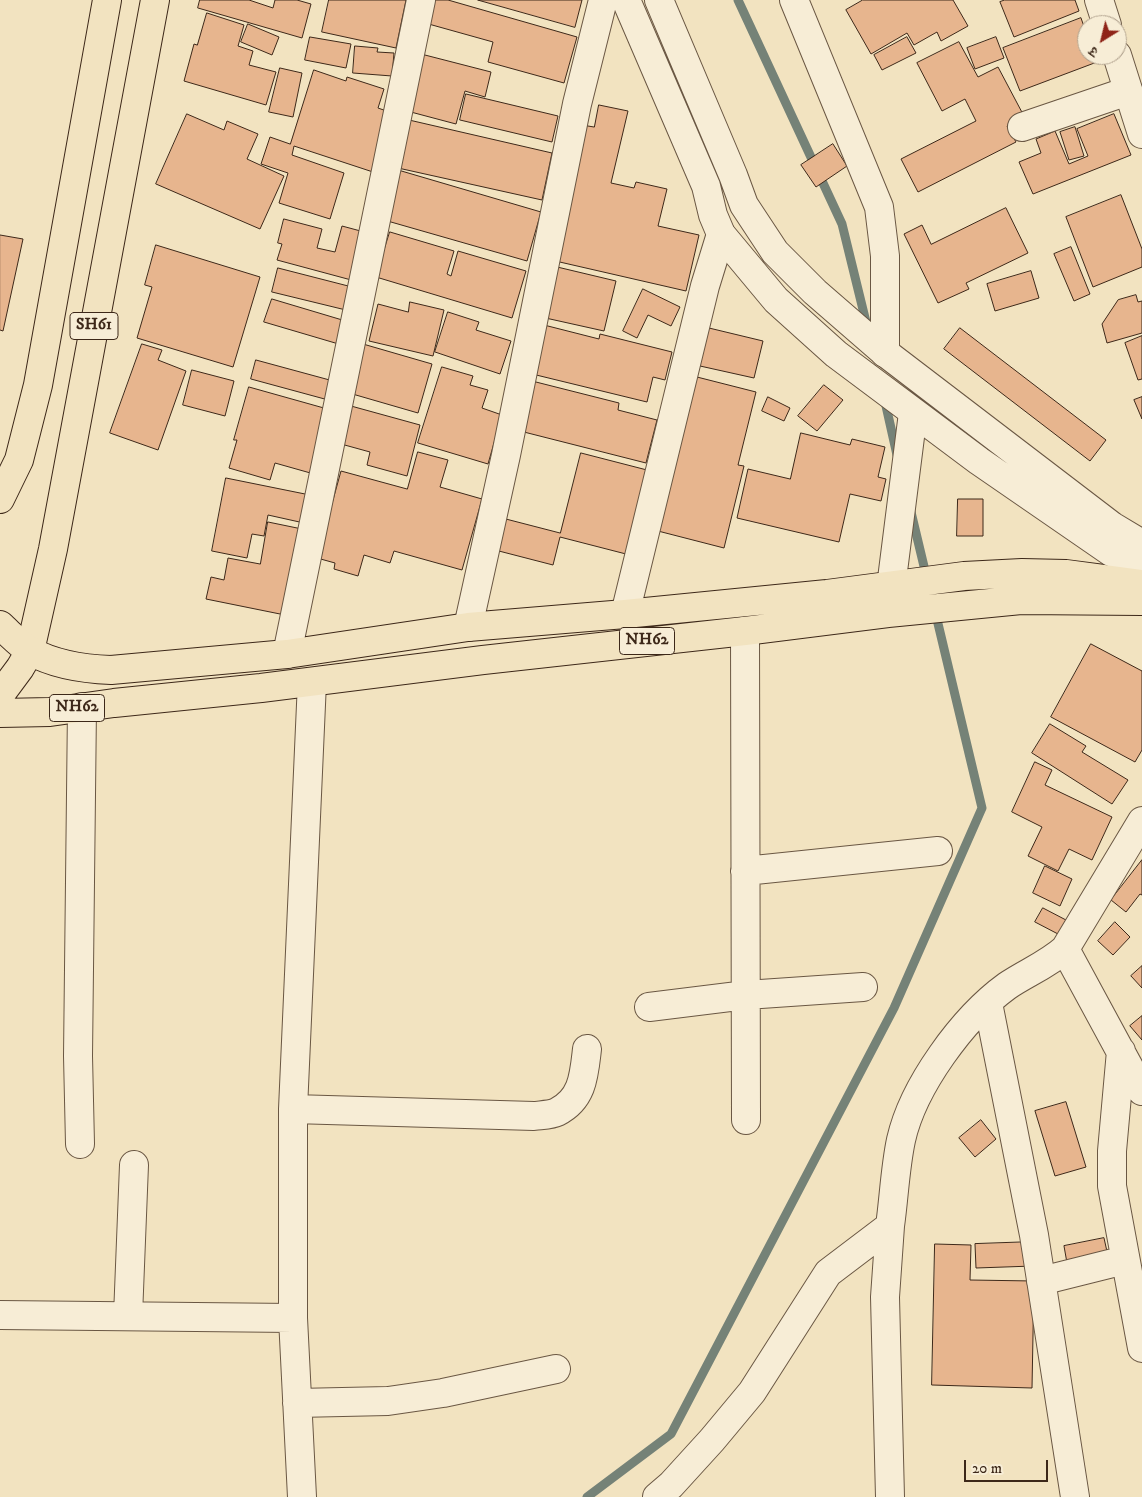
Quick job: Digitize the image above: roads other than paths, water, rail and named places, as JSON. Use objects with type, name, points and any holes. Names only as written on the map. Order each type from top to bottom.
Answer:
[{"type":"main road","name":"SH61","points":[[0,499],[18,460],[38,385],[106,0]]},
{"type":"main road","name":"SH61","points":[[30,651],[53,548],[156,0]]},
{"type":"main road","name":"NH62","points":[[0,625],[30,651],[68,665],[86,669],[111,670],[286,654],[468,627],[625,614],[891,587],[964,576],[1022,573],[1066,574],[1142,584]]},
{"type":"main road","name":"NH62","points":[[0,714],[50,712],[312,682],[745,631],[888,612],[1021,600],[1142,601]]},
{"type":"main road","points":[[0,695],[30,651]]},
{"type":"street","points":[[286,654],[421,0]]},
{"type":"street","points":[[468,627],[506,456],[577,104],[604,0]]},
{"type":"street","points":[[626,0],[706,186],[713,215],[721,234],[776,300],[836,354],[979,461],[1103,546],[1142,566]]},
{"type":"street","points":[[659,0],[730,166],[744,205],[775,252],[815,292],[884,352],[1112,526],[1142,544]]},
{"type":"street","points":[[794,0],[878,207],[885,256],[884,352]]},
{"type":"street","points":[[1099,0],[1104,15]]},
{"type":"street","points":[[1120,65],[1142,134]]},
{"type":"street","points":[[1022,127],[1128,91]]},
{"type":"street","points":[[625,614],[705,286],[721,234]]},
{"type":"street","points":[[891,587],[904,406]]},
{"type":"street","points":[[745,631],[746,1120]]},
{"type":"street","points":[[302,1497],[293,1318],[292,1109],[312,682]]},
{"type":"street","points":[[80,1144],[78,1056],[82,707]]},
{"type":"street","points":[[890,1497],[885,1297],[890,1226],[901,1139],[914,1100],[938,1061],[972,1017],[998,995],[1059,955],[1142,822]]},
{"type":"street","points":[[745,871],[938,851]]},
{"type":"street","points":[[1059,955],[1121,1051],[1142,1091]]},
{"type":"street","points":[[649,1007],[746,995],[863,987]]},
{"type":"street","points":[[998,995],[1034,1235],[1047,1280],[1074,1497]]},
{"type":"street","points":[[292,1109],[534,1116],[556,1113],[572,1102],[580,1092],[584,1079],[587,1050]]},
{"type":"street","points":[[1121,1051],[1112,1151],[1112,1186],[1118,1263],[1142,1348]]},
{"type":"street","points":[[128,1316],[134,1165]]},
{"type":"street","points":[[669,1493],[752,1392],[828,1273],[890,1226]]},
{"type":"street","points":[[1047,1280],[1118,1263]]},
{"type":"street","points":[[0,1315],[293,1318]]},
{"type":"street","points":[[297,1403],[388,1401],[443,1393],[556,1369]]},
{"type":"waterway","points":[[738,0],[842,224],[867,326]]},
{"type":"waterway","points":[[884,397],[897,455]]},
{"type":"waterway","points":[[911,512],[927,579]]},
{"type":"waterway","points":[[587,1497],[671,1434],[894,1008],[982,808],[935,611]]}]
